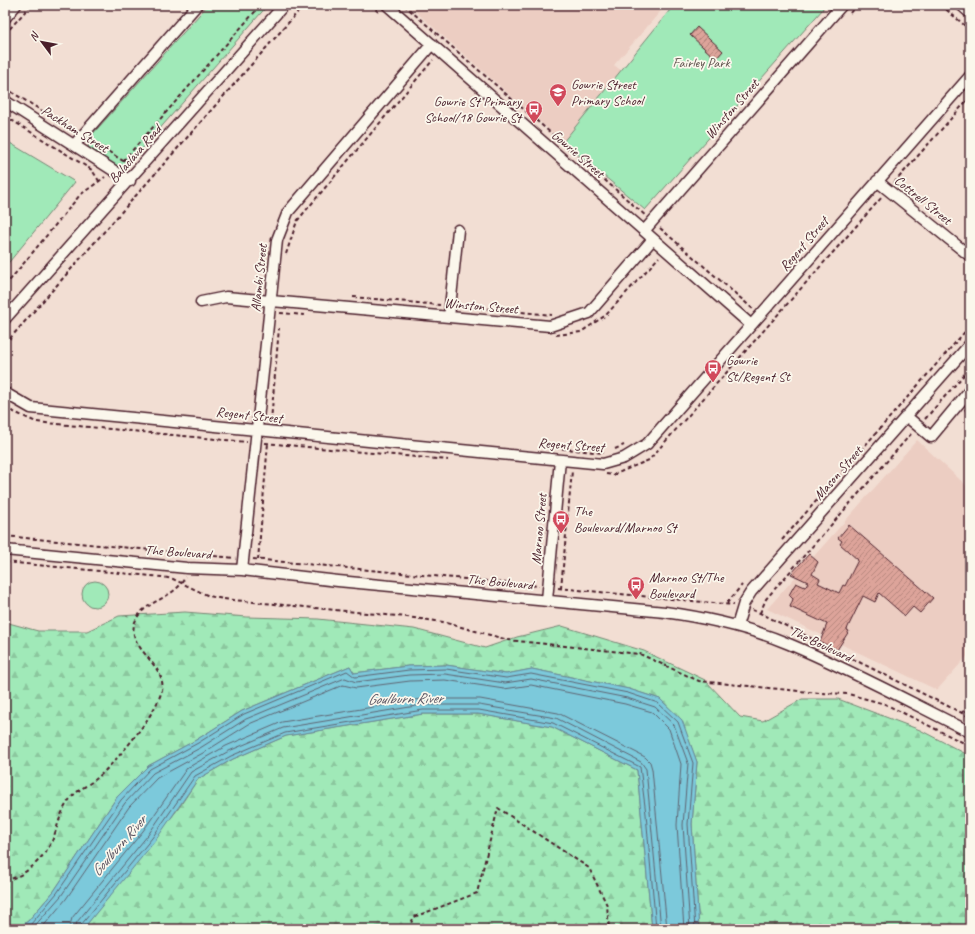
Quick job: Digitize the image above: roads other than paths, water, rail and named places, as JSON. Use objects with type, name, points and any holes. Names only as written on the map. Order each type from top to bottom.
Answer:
[{"type":"street","points":[[5,18],[16,5]]},
{"type":"street","points":[[74,144],[197,5]]},
{"type":"street","name":"Balaclava Road","points":[[5,319],[284,5]]},
{"type":"street","name":"Gowrie Street","points":[[387,5],[748,322]]},
{"type":"street","name":"Winston Street","points":[[644,231],[842,5]]},
{"type":"street","points":[[961,5],[970,13]]},
{"type":"street","name":"Allambi Street","points":[[242,570],[251,442],[277,240],[288,212],[432,44]]},
{"type":"street","name":"Regent Street","points":[[5,393],[31,408],[254,427],[603,464],[624,458],[646,444],[748,322],[877,182],[970,76]]},
{"type":"street","name":"Packham Street","points":[[5,101],[130,180]]},
{"type":"street","name":"Cottrell Street","points":[[877,182],[970,256]]},
{"type":"street","points":[[449,317],[458,230]]},
{"type":"street","name":"Winston Street","points":[[201,302],[226,297],[550,326],[589,313],[653,239]]},
{"type":"street","name":"Mason Street","points":[[737,626],[744,603],[751,592],[906,416],[968,350]]},
{"type":"street","points":[[906,416],[931,437],[970,390]]},
{"type":"street","name":"Marnoo Street","points":[[547,600],[560,460]]},
{"type":"street","name":"The Boulevard","points":[[5,550],[187,568],[242,570],[338,581],[665,612],[737,626],[788,643],[970,732]]},
{"type":"water","name":"Goulburn River","points":[[446,665],[506,674],[532,669],[629,689],[660,699],[682,720],[697,762],[692,824],[699,929],[652,929],[637,770],[552,727],[478,714],[423,714],[286,736],[233,759],[198,779],[155,841],[83,929],[17,929],[28,921],[54,891],[117,797],[148,766],[196,740],[242,711],[350,666],[354,673],[408,666]]},
{"type":"place","name":"Gowrie Street Primary School","points":[[558,107]]},
{"type":"place","name":"Gowrie St Primary School/18 Gowrie St","points":[[534,124]]},
{"type":"place","name":"Gowrie St/Regent St","points":[[713,383]]},
{"type":"place","name":"The Boulevard/Marnoo St","points":[[561,534]]},
{"type":"place","name":"Marnoo St/The Boulevard","points":[[636,600]]},
{"type":"park label","name":"Fairley Park","points":[[701,62]]}]
